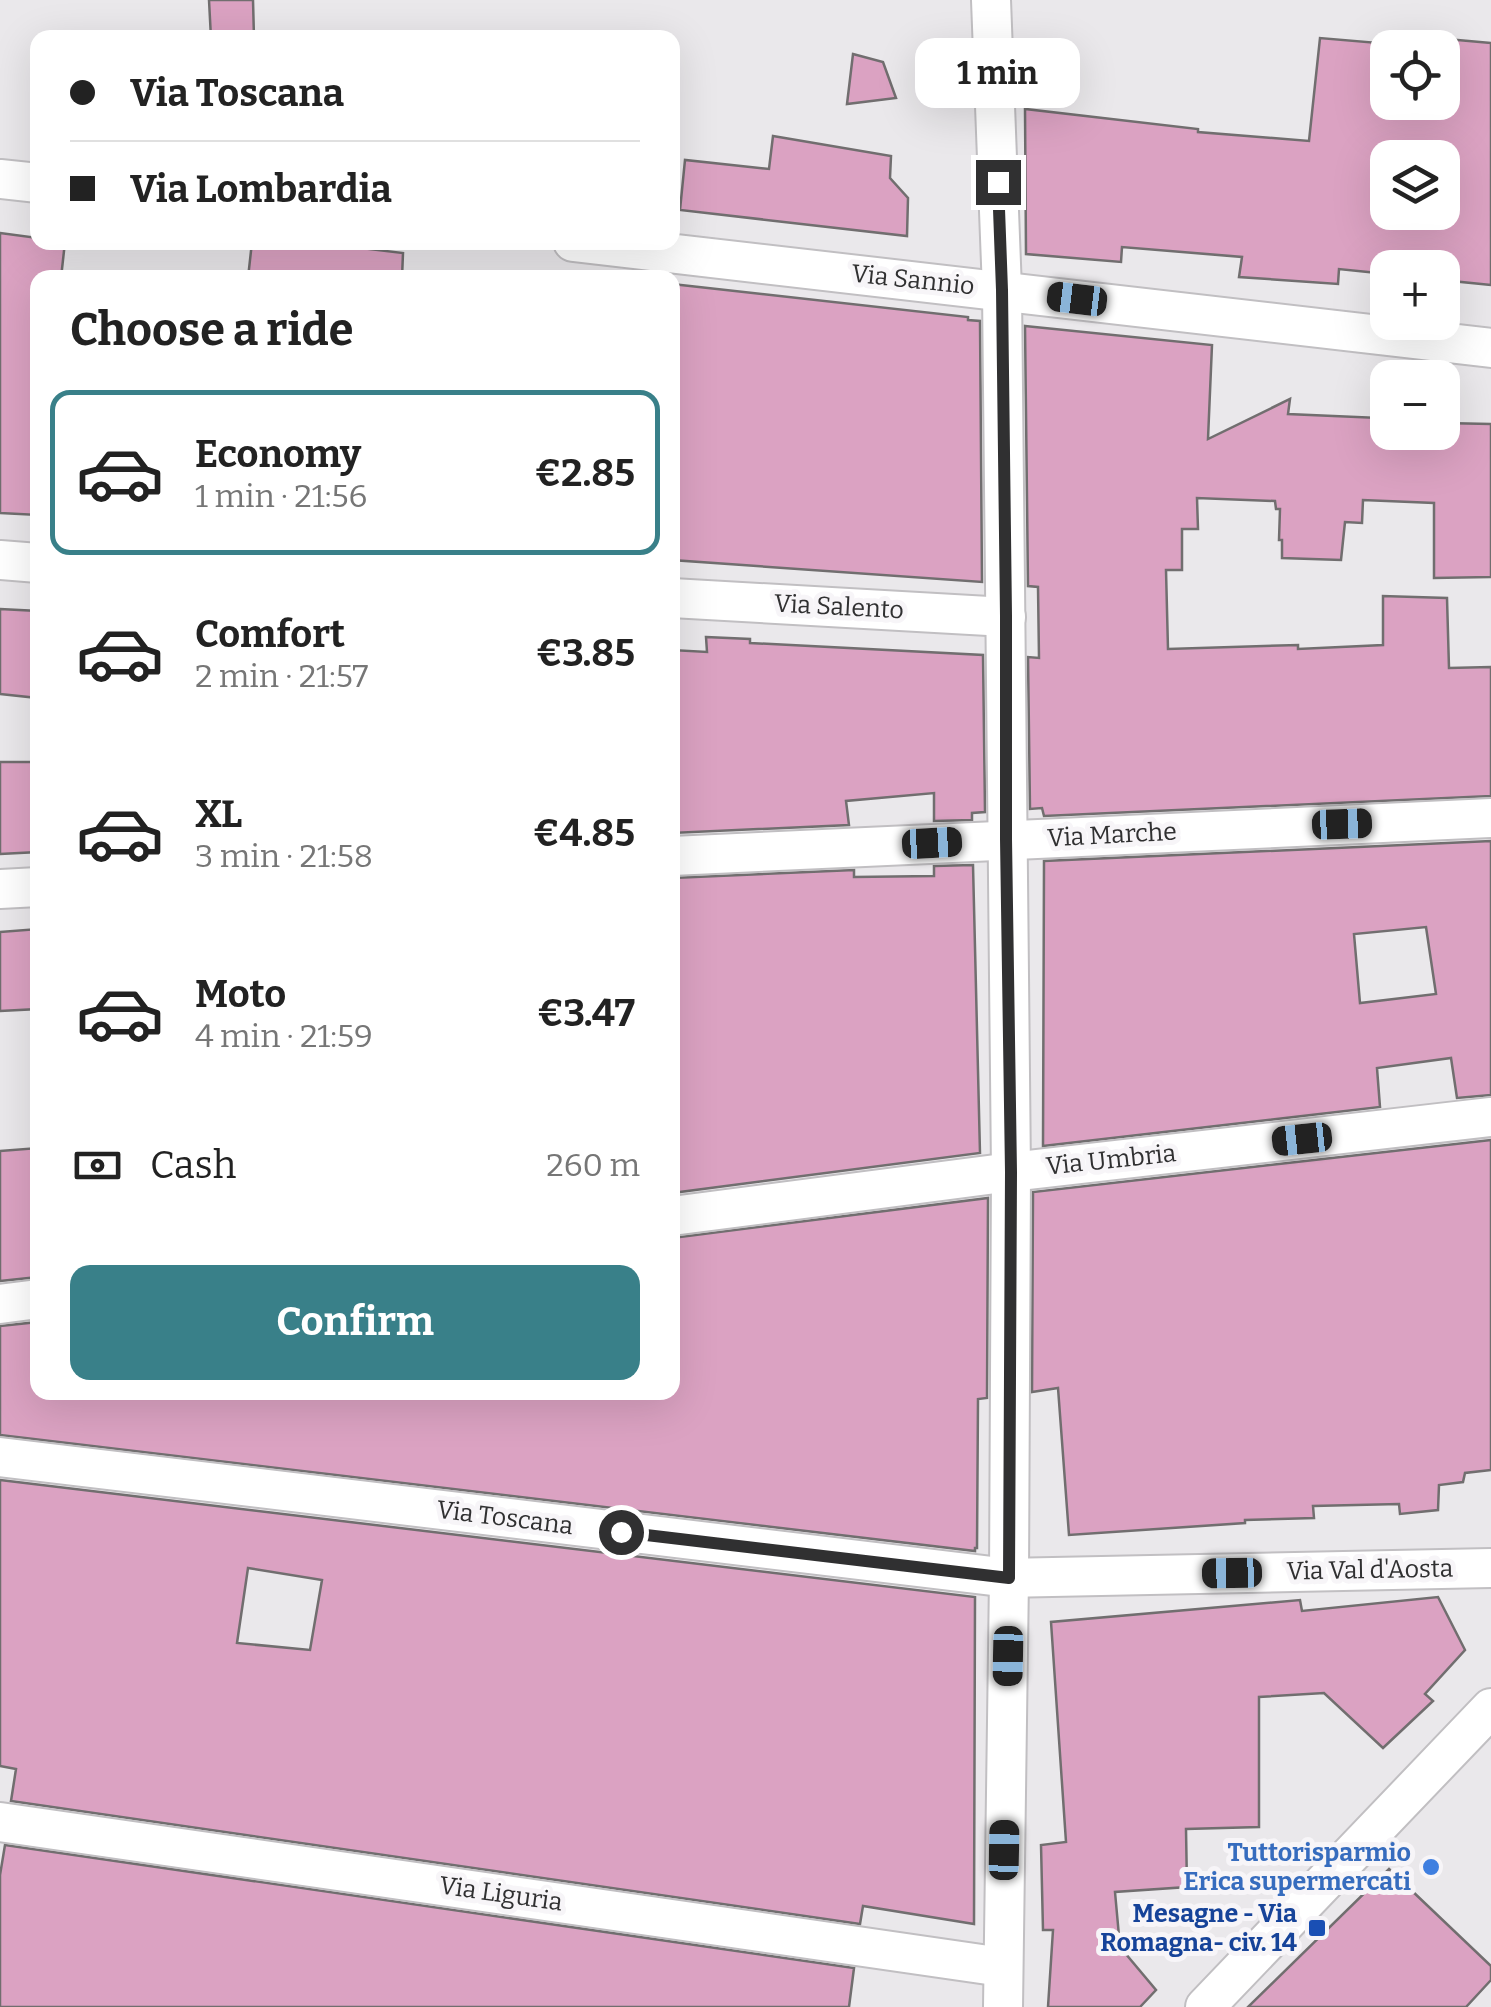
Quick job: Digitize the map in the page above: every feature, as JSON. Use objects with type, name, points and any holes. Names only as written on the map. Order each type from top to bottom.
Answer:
[{"type":"street","points":[[991,0],[1002,290],[1011,1172],[1002,2007]]},
{"type":"street","points":[[0,178],[30,182]]},
{"type":"street","name":"Via Sannio","points":[[644,250],[1491,348]]},
{"type":"street","points":[[0,560],[30,562]]},
{"type":"street","name":"Via Salento","points":[[680,598],[1006,616]]},
{"type":"street","name":"Via Marche","points":[[680,856],[1491,818]]},
{"type":"street","points":[[0,889],[30,887]]},
{"type":"street","name":"Via Umbria","points":[[680,1215],[1491,1117]]},
{"type":"street","points":[[0,1304],[30,1301]]},
{"type":"street","name":"Via Toscana","points":[[0,1457],[1009,1578]]},
{"type":"street","name":"Via Val d'Aosta","points":[[1009,1578],[1491,1568]]},
{"type":"street","points":[[1205,2007],[1491,1708]]},
{"type":"street","name":"Via Liguria","points":[[0,1822],[1002,1967]]},
{"type":"building","points":[[209,0],[253,0],[254,30],[211,30]]},
{"type":"building","points":[[1320,38],[1370,42],[1370,120],[1460,120],[1460,40],[1491,43],[1491,285],[1460,282],[1460,250],[1370,250],[1370,272],[1339,269],[1338,284],[1239,277],[1242,257],[1122,247],[1121,262],[1026,254],[1025,109],[1198,132],[1309,141]]},
{"type":"building","points":[[853,54],[883,62],[896,98],[847,104]]},
{"type":"building","points":[[773,136],[891,156],[890,178],[908,198],[907,236],[680,210],[685,160],[769,169]]},
{"type":"building","points":[[0,233],[30,237],[30,250],[64,250],[62,270],[30,270],[30,515],[0,513]]},
{"type":"building","points":[[251,250],[403,253],[402,270],[249,270]]},
{"type":"building","points":[[680,285],[980,321],[982,582],[680,561]]},
{"type":"building","points":[[1025,326],[1212,345],[1208,439],[1290,399],[1288,414],[1370,418],[1370,450],[1460,450],[1460,423],[1491,424],[1491,577],[1434,578],[1434,503],[1363,500],[1362,523],[1345,522],[1341,560],[1282,558],[1280,509],[1276,509],[1275,501],[1197,498],[1198,529],[1182,529],[1182,570],[1166,570],[1168,649],[1383,645],[1383,596],[1447,598],[1449,668],[1491,667],[1491,796],[1044,816],[1042,808],[1030,809],[1028,657],[1039,658],[1038,587],[1028,586]]},
{"type":"building","points":[[0,609],[30,611],[30,697],[0,694]]},
{"type":"building","points":[[706,637],[750,639],[750,643],[983,655],[985,812],[972,813],[972,820],[934,821],[934,793],[846,801],[849,825],[680,833],[680,650],[707,652]]},
{"type":"building","points":[[0,762],[30,762],[30,852],[0,854]]},
{"type":"building","points":[[1491,841],[1491,1095],[1457,1098],[1451,1058],[1377,1068],[1380,1107],[1043,1146],[1044,861]],"holes":[[[1426,927],[1436,994],[1360,1003],[1354,934]]]},
{"type":"building","points":[[973,865],[980,1153],[680,1192],[680,878],[854,870],[854,877],[934,876],[934,866]]},
{"type":"building","points":[[30,930],[30,1009],[0,1011],[0,932]]},
{"type":"building","points":[[1491,1140],[1491,1470],[1465,1473],[1463,1482],[1439,1485],[1438,1510],[1400,1514],[1399,1504],[1313,1506],[1314,1518],[1069,1535],[1058,1388],[1032,1392],[1033,1192]]},
{"type":"building","points":[[30,1149],[30,1278],[0,1281],[0,1151]]},
{"type":"building","points":[[988,1198],[987,1398],[978,1399],[975,1551],[0,1435],[0,1326],[30,1323],[30,1400],[680,1400],[680,1237]]},
{"type":"building","points":[[0,1480],[975,1597],[974,1924],[863,1906],[860,1924],[11,1801],[16,1769],[0,1766]],"holes":[[[248,1568],[322,1580],[310,1650],[237,1643]]]},
{"type":"building","points":[[1438,1597],[1465,1650],[1425,1694],[1433,1701],[1383,1748],[1324,1693],[1259,1697],[1259,1827],[1186,1829],[1187,1887],[1115,1892],[1120,1947],[1156,1990],[1140,2007],[1048,2007],[1053,1930],[1043,1930],[1041,1845],[1066,1842],[1051,1622],[1300,1600],[1302,1611]]},
{"type":"building","points":[[5,1845],[854,1968],[849,2007],[0,2007],[0,1875]]},
{"type":"building","points":[[1389,1869],[1491,1966],[1491,1980],[1466,2007],[1248,2007]]},
{"type":"place","name":"Tuttorisparmio Erica supermercati","points":[[1431,1867]]},
{"type":"place","name":"Mesagne - Via Romagna- civ. 14","points":[[1317,1928]]},
{"type":"route","points":[[621,1532],[1009,1578],[1011,1172],[998,182]]}]
